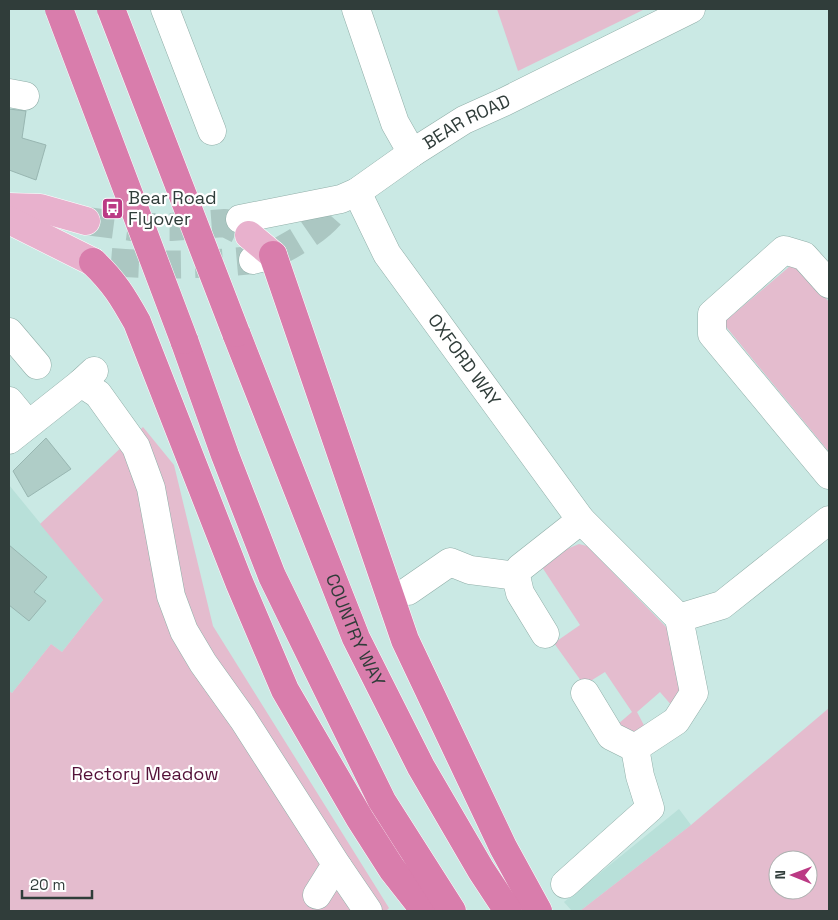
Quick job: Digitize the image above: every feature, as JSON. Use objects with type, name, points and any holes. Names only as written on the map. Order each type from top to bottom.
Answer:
[{"type":"highway","points":[[59,9],[272,576],[382,801],[452,911]]},
{"type":"highway","name":"COUNTRY WAY","points":[[112,9],[236,333],[356,638],[421,767],[481,870],[508,911]]},
{"type":"highway","points":[[254,242],[405,640],[503,847],[538,911]]},
{"type":"highway","points":[[102,262],[137,322],[239,582],[285,690],[360,819],[392,869],[425,911]]},
{"type":"main road","points":[[9,207],[40,208],[86,220]]},
{"type":"main road","points":[[9,220],[102,262]]},
{"type":"street","points":[[165,9],[212,131]]},
{"type":"street","points":[[356,9],[395,123],[412,153]]},
{"type":"street","name":"BEAR ROAD","points":[[254,242],[349,195],[464,120],[691,9]]},
{"type":"street","name":"OXFORD WAY","points":[[349,195],[388,254],[582,520],[679,618]]},
{"type":"street","points":[[829,284],[804,256],[784,250],[712,314],[712,334],[829,475]]},
{"type":"street","points":[[9,332],[37,365]]},
{"type":"street","points":[[9,401],[19,432],[87,377],[136,448],[151,488],[171,596],[184,631],[203,663],[243,719],[368,911]]},
{"type":"street","points":[[545,634],[520,592],[516,576],[520,568],[582,520]]},
{"type":"street","points":[[635,748],[676,721],[694,693],[679,618],[722,605],[829,520]]},
{"type":"street","points":[[408,591],[450,562],[470,570],[516,576]]},
{"type":"street","points":[[585,693],[611,736],[635,748]]},
{"type":"street","points":[[565,884],[650,808],[640,776],[635,748]]},
{"type":"street","points":[[317,895],[332,871],[338,867]]},
{"type":"shaded area","points":[[9,485],[103,600],[62,652],[51,644],[12,693],[9,691]]},
{"type":"shaded area","points":[[679,809],[691,825],[580,911],[572,911],[564,902]]},
{"type":"green space","points":[[497,9],[645,9],[518,71]]},
{"type":"green space","points":[[796,261],[829,302],[829,452],[723,323]]},
{"type":"green space","name":"Rectory Meadow","points":[[143,427],[174,465],[213,626],[389,908],[386,911],[9,911],[9,691],[12,693],[51,644],[62,652],[103,600],[40,524]]},
{"type":"green space","points":[[579,544],[587,546],[668,629],[680,694],[673,707],[660,692],[637,712],[647,731],[631,734],[618,724],[632,712],[605,672],[584,685],[554,643],[580,625],[542,567],[567,549]]},
{"type":"green space","points":[[829,708],[829,911],[580,911],[691,825]]},
{"type":"building","points":[[9,109],[26,111],[22,138],[46,145],[36,180],[9,170]]},
{"type":"building","points":[[46,438],[71,469],[28,497],[13,471]]},
{"type":"building","points":[[9,545],[47,577],[34,592],[46,601],[29,621],[9,605]]},
{"type":"tunnel","points":[[273,255],[321,225],[341,199]]},
{"type":"tunnel","points":[[86,221],[132,227],[171,227],[225,223],[249,235]]},
{"type":"tunnel","points":[[111,262],[182,264],[253,260]]},
{"type":"place","name":"Bear Road Flyover","points":[[112,208]]}]
